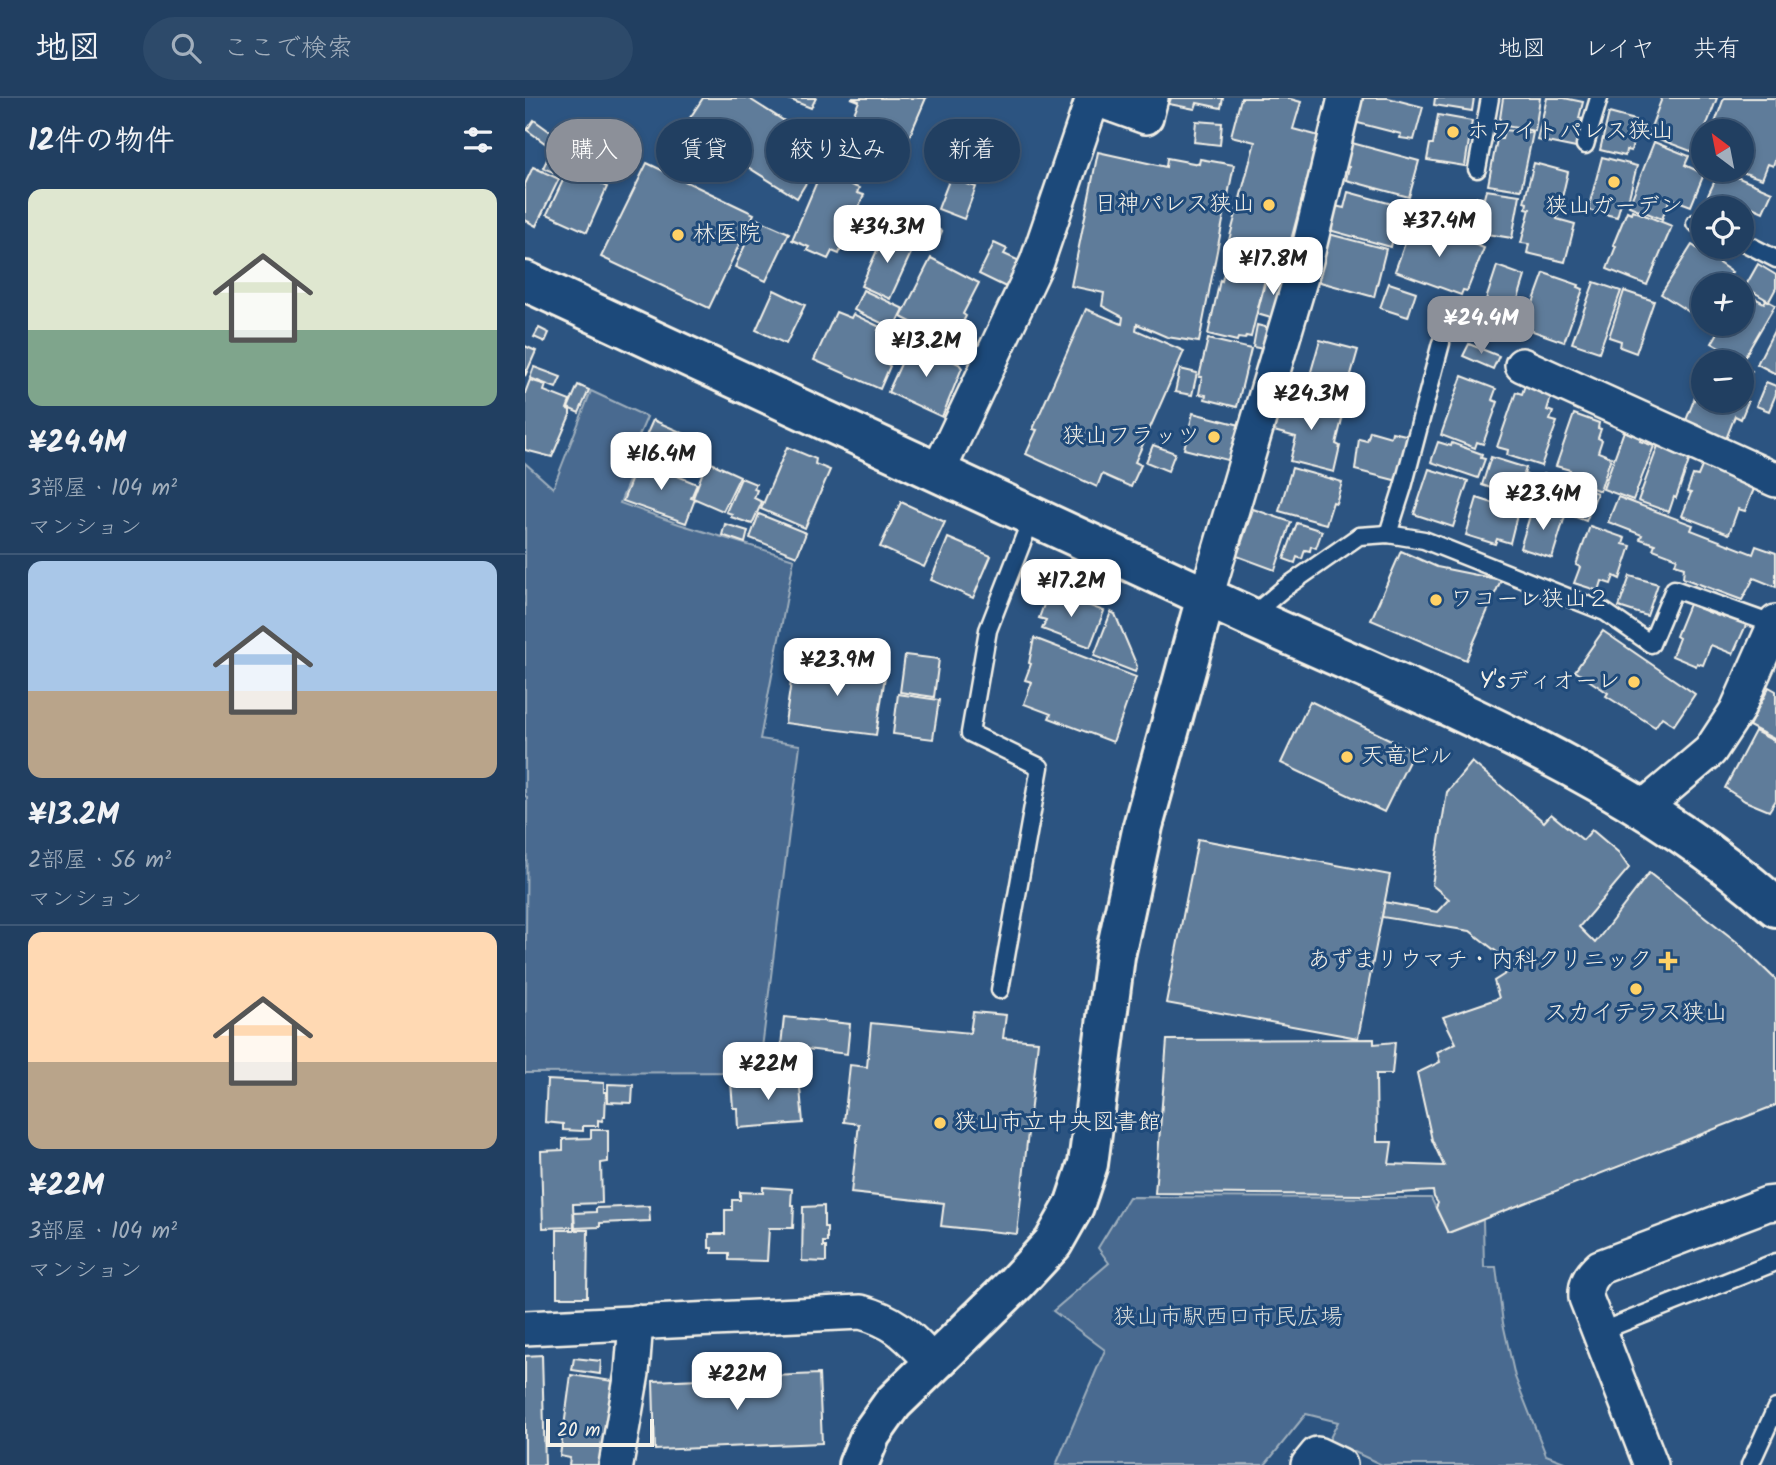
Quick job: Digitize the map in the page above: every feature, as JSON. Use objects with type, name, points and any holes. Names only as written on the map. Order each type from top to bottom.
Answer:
[{"type":"street","points":[[937,474],[1037,262],[1093,98],[1146,117],[1151,98]]},
{"type":"street","points":[[858,1465],[871,1434],[893,1403],[1016,1283],[1052,1243],[1075,1206],[1088,1164],[1115,956],[1143,826],[1206,597],[1306,260],[1345,98]]},
{"type":"street","points":[[525,281],[937,474],[1516,738],[1644,807],[1710,854],[1776,907]]},
{"type":"street","points":[[1522,365],[1776,480]]},
{"type":"street","points":[[1644,807],[1710,751],[1737,710],[1776,623]]},
{"type":"street","points":[[1651,1465],[1586,1298],[1585,1288],[1591,1275],[1600,1267],[1767,1203],[1776,1203]]},
{"type":"street","points":[[525,1328],[861,1312],[883,1317],[901,1330],[934,1363]]},
{"type":"street","points":[[616,1465],[632,1373],[636,1322]]},
{"type":"street","points":[[1308,1465],[1317,1454],[1340,1465]]},
{"type":"lane","points":[[1477,169],[1490,98]]},
{"type":"lane","points":[[1585,145],[1599,98]]},
{"type":"lane","points":[[1754,248],[1776,259]]},
{"type":"lane","points":[[1388,534],[1441,343]]},
{"type":"lane","points":[[1000,990],[1039,767],[970,733],[988,630],[1032,517]]},
{"type":"lane","points":[[1250,617],[1283,589],[1359,536],[1388,534],[1424,540],[1605,612],[1651,644],[1674,589],[1776,623]]},
{"type":"lane","points":[[1599,1332],[1776,1262]]},
{"type":"lane","points":[[1750,1465],[1776,1408]]},
{"type":"green space","points":[[591,391],[647,417],[638,438],[645,441],[620,503],[794,559],[760,739],[800,745],[759,1072],[525,1073],[525,463],[553,488]]},
{"type":"green space","name":"狭山市駅西口市民広場","points":[[1129,1197],[1431,1198],[1448,1233],[1483,1220],[1484,1267],[1496,1267],[1503,1323],[1515,1377],[1546,1455],[1572,1465],[1382,1465],[1329,1440],[1338,1422],[1306,1414],[1265,1465],[1056,1465],[1105,1350],[1053,1311],[1109,1263],[1098,1248]]},
{"type":"building","points":[[703,98],[748,98],[781,119],[766,119],[766,179],[752,170],[752,119],[689,119]]},
{"type":"building","points":[[786,98],[816,98],[811,108]]},
{"type":"building","points":[[851,98],[926,98],[910,135],[910,119],[852,119],[859,101]]},
{"type":"building","points":[[1171,98],[1223,98],[1221,108],[1197,103],[1195,109],[1169,104]]},
{"type":"building","name":"日神パレス狭山","points":[[1241,98],[1287,98],[1301,102],[1293,129],[1323,137],[1319,151],[1315,150],[1282,274],[1224,259],[1255,142],[1231,136]]},
{"type":"building","points":[[1360,98],[1388,98],[1423,107],[1414,140],[1400,138],[1401,134],[1354,122]]},
{"type":"building","points":[[1435,98],[1474,98],[1472,111],[1434,105]]},
{"type":"building","points":[[1503,98],[1540,98],[1535,131],[1499,125]]},
{"type":"building","points":[[1547,98],[1583,102],[1576,148],[1537,140]]},
{"type":"building","points":[[1662,98],[1717,98],[1709,119],[1691,119],[1691,151],[1648,135]]},
{"type":"building","points":[[1724,98],[1776,98],[1776,157],[1773,166],[1768,164],[1762,179],[1754,176],[1754,119],[1716,119]]},
{"type":"building","points":[[1609,113],[1638,123],[1631,151],[1626,150],[1625,156],[1600,150]]},
{"type":"building","name":"ホワイトパレス狭山","points":[[1438,115],[1472,121],[1465,166],[1427,160]]},
{"type":"building","points":[[534,120],[546,129],[546,144],[527,130]]},
{"type":"building","points":[[1196,121],[1222,123],[1220,145],[1194,142]]},
{"type":"building","points":[[1504,130],[1533,133],[1521,190],[1488,185],[1497,139],[1502,139]]},
{"type":"building","points":[[1654,142],[1689,156],[1685,165],[1691,168],[1691,182],[1701,182],[1695,196],[1691,196],[1691,206],[1670,198],[1662,219],[1629,206]]},
{"type":"building","points":[[1352,143],[1419,161],[1409,197],[1346,180],[1349,167],[1345,166]]},
{"type":"building","points":[[1098,152],[1166,167],[1167,158],[1199,164],[1200,159],[1234,165],[1199,342],[1167,337],[1137,324],[1136,330],[1184,351],[1135,462],[1141,465],[1131,487],[1102,474],[1097,487],[1026,454],[1037,430],[1033,429],[1086,309],[1122,324],[1123,317],[1102,306],[1104,293],[1071,286]]},
{"type":"building","name":"狭山ガーデン","points":[[1602,157],[1637,166],[1628,201],[1622,199],[1617,217],[1588,210]]},
{"type":"building","name":"林医院","points":[[647,163],[656,167],[656,182],[687,182],[754,214],[709,308],[601,257],[638,182],[642,182],[642,173]]},
{"type":"building","points":[[1534,163],[1568,172],[1557,219],[1575,224],[1565,262],[1527,253],[1529,244],[1521,243],[1530,209],[1526,208],[1527,203],[1524,202]]},
{"type":"building","points":[[533,167],[546,173],[546,182],[558,182],[536,226],[525,220],[525,184]]},
{"type":"building","points":[[562,182],[604,182],[603,185],[607,187],[587,232],[547,214]]},
{"type":"building","points":[[772,182],[807,182],[797,198]]},
{"type":"building","points":[[817,182],[845,182],[859,188],[857,193],[864,195],[839,254],[832,251],[828,259],[792,240]]},
{"type":"building","points":[[948,182],[962,182],[976,187],[964,219],[938,209]]},
{"type":"building","points":[[1714,182],[1748,182],[1772,192],[1763,212],[1754,208],[1754,196],[1708,196]]},
{"type":"building","points":[[1486,190],[1520,195],[1512,238],[1468,231],[1474,197],[1484,198]]},
{"type":"building","points":[[1348,192],[1403,207],[1402,210],[1406,211],[1398,240],[1393,238],[1391,247],[1329,230],[1335,206],[1344,208]]},
{"type":"building","points":[[1632,210],[1672,226],[1647,285],[1607,269],[1616,246],[1613,245],[1627,211],[1631,213]]},
{"type":"building","points":[[757,219],[789,233],[766,281],[735,267]]},
{"type":"building","points":[[913,219],[942,231],[935,248],[906,236]]},
{"type":"building","points":[[1413,221],[1484,248],[1467,291],[1463,290],[1461,295],[1395,271]]},
{"type":"building","points":[[887,228],[908,238],[903,250],[911,253],[890,299],[861,286]]},
{"type":"building","points":[[1325,233],[1386,249],[1374,297],[1313,280]]},
{"type":"building","points":[[994,243],[1007,249],[1004,254],[1022,262],[1012,290],[979,274]]},
{"type":"building","points":[[1691,247],[1691,259],[1713,259],[1732,272],[1691,273],[1691,313],[1661,294]]},
{"type":"building","points":[[931,258],[979,283],[952,343],[901,317]]},
{"type":"building","points":[[1758,264],[1776,275],[1776,288],[1769,301],[1754,292],[1753,273]]},
{"type":"building","points":[[1226,265],[1266,275],[1251,337],[1238,338],[1237,341],[1208,334]]},
{"type":"building","points":[[1497,266],[1525,276],[1518,299],[1525,301],[1513,338],[1477,327]]},
{"type":"building","points":[[1544,273],[1579,285],[1578,287],[1583,289],[1564,342],[1524,328]]},
{"type":"building","points":[[1267,275],[1289,281],[1278,320],[1257,314]]},
{"type":"building","points":[[1594,282],[1621,291],[1599,352],[1572,343]]},
{"type":"building","points":[[1389,283],[1416,292],[1408,317],[1380,308]]},
{"type":"building","points":[[774,290],[805,305],[786,344],[756,330]]},
{"type":"building","points":[[863,290],[904,309],[894,329],[854,310]]},
{"type":"building","points":[[1624,291],[1654,301],[1636,353],[1620,347],[1621,341],[1609,337]]},
{"type":"building","points":[[1754,298],[1775,305],[1749,350],[1725,350],[1712,343],[1716,336],[1754,336]]},
{"type":"building","points":[[836,312],[851,318],[853,314],[880,327],[878,330],[899,339],[887,364],[890,366],[880,389],[814,360]]},
{"type":"building","points":[[1257,325],[1273,329],[1269,350],[1253,347]]},
{"type":"building","points":[[1776,327],[1776,374],[1757,364]]},
{"type":"building","points":[[539,328],[549,333],[545,342],[534,337]]},
{"type":"building","points":[[1208,339],[1251,349],[1237,407],[1205,399],[1206,395],[1199,394],[1202,377],[1199,377]]},
{"type":"building","points":[[1320,340],[1358,350],[1342,406],[1304,396]]},
{"type":"building","points":[[911,342],[959,364],[962,368],[942,417],[888,392]]},
{"type":"building","points":[[1469,344],[1499,356],[1493,369],[1463,356]]},
{"type":"building","points":[[525,346],[536,351],[525,376]]},
{"type":"building","points":[[534,367],[561,377],[556,388],[530,378]]},
{"type":"building","points":[[1180,369],[1197,373],[1192,395],[1175,392]]},
{"type":"building","points":[[1462,376],[1496,389],[1492,400],[1498,402],[1483,444],[1477,442],[1475,448],[1441,435]]},
{"type":"building","points":[[530,380],[546,385],[544,391],[570,401],[567,409],[570,410],[570,415],[552,457],[525,450],[525,393]]},
{"type":"building","points":[[1766,382],[1776,386],[1776,394],[1769,411],[1756,406]]},
{"type":"building","points":[[578,385],[589,390],[579,413],[568,408]]},
{"type":"building","points":[[1525,385],[1552,394],[1547,410],[1553,412],[1550,420],[1557,422],[1541,466],[1507,455],[1508,450],[1497,447],[1516,392],[1522,394]]},
{"type":"building","points":[[1283,395],[1344,411],[1336,444],[1340,446],[1334,472],[1290,461],[1296,437],[1274,431]]},
{"type":"building","points":[[1691,408],[1691,413],[1743,413],[1741,419],[1735,416],[1726,439],[1685,423]]},
{"type":"building","name":"狭山フラッツ","points":[[1193,413],[1244,426],[1235,462],[1184,449]]},
{"type":"building","points":[[1574,414],[1599,423],[1598,428],[1601,429],[1598,438],[1602,440],[1598,452],[1611,457],[1600,491],[1576,482],[1577,479],[1568,476],[1570,470],[1556,466]]},
{"type":"building","points":[[653,420],[699,440],[684,475],[644,458],[651,441],[645,438]]},
{"type":"building","points":[[1370,431],[1391,437],[1392,432],[1410,436],[1398,481],[1355,470],[1359,439],[1367,441]]},
{"type":"building","points":[[1624,431],[1641,437],[1640,441],[1654,446],[1633,500],[1603,489]]},
{"type":"building","points":[[1438,442],[1451,446],[1452,443],[1482,454],[1481,458],[1485,459],[1478,478],[1431,462]]},
{"type":"building","points":[[1659,443],[1676,448],[1674,453],[1690,458],[1669,512],[1638,501]]},
{"type":"building","points":[[1153,445],[1175,453],[1168,471],[1146,462]]},
{"type":"building","points":[[787,447],[816,459],[815,464],[830,470],[805,528],[761,509]]},
{"type":"building","points":[[1491,457],[1526,468],[1525,483],[1522,482],[1516,501],[1496,494],[1497,490],[1482,485]]},
{"type":"building","points":[[639,460],[697,484],[691,498],[695,499],[686,523],[623,501]]},
{"type":"building","points":[[707,461],[740,476],[723,511],[693,498]]},
{"type":"building","points":[[1703,464],[1756,484],[1745,511],[1738,509],[1729,534],[1682,516],[1691,493],[1687,492],[1693,475],[1698,476]]},
{"type":"building","points":[[1292,468],[1342,482],[1326,524],[1279,511]]},
{"type":"building","points":[[1429,469],[1468,481],[1453,527],[1414,514]]},
{"type":"building","points":[[1544,474],[1597,493],[1586,521],[1534,501]]},
{"type":"building","points":[[741,478],[756,484],[754,498],[762,502],[752,524],[731,517],[732,514],[726,512]]},
{"type":"building","points":[[1618,497],[1693,525],[1691,530],[1753,554],[1756,546],[1776,553],[1776,587],[1754,578],[1742,600],[1683,578],[1684,567],[1675,564],[1677,558],[1653,549],[1655,544],[1640,539],[1642,535],[1608,522]]},
{"type":"building","points":[[1477,498],[1518,511],[1510,543],[1497,539],[1495,544],[1466,535]]},
{"type":"building","points":[[901,502],[945,522],[924,567],[880,547]]},
{"type":"building","points":[[1533,506],[1565,516],[1552,558],[1520,548]]},
{"type":"building","points":[[1253,509],[1291,522],[1275,570],[1237,556]]},
{"type":"building","points":[[759,514],[806,533],[797,556],[750,538]]},
{"type":"building","points":[[1297,523],[1322,531],[1316,548],[1311,546],[1310,551],[1305,550],[1302,559],[1297,557],[1295,563],[1284,559]]},
{"type":"building","points":[[725,524],[748,531],[745,543],[722,535]]},
{"type":"building","points":[[1590,526],[1625,538],[1623,544],[1631,546],[1620,579],[1614,576],[1611,584],[1602,581],[1599,591],[1574,583],[1580,567],[1576,565]]},
{"type":"building","points":[[948,538],[991,556],[973,598],[931,580]]},
{"type":"building","name":"ワコーレ狭山２","points":[[1401,551],[1437,567],[1501,580],[1466,660],[1371,620]]},
{"type":"building","points":[[1630,576],[1658,584],[1647,616],[1619,607]]},
{"type":"building","points":[[1049,591],[1104,611],[1090,647],[1042,629],[1046,620],[1039,618]]},
{"type":"building","points":[[1689,604],[1718,616],[1720,611],[1747,623],[1733,654],[1711,645],[1703,665],[1697,663],[1696,666],[1672,656],[1679,638],[1676,636]]},
{"type":"building","points":[[1111,612],[1115,614],[1137,666],[1135,672],[1094,656]]},
{"type":"building","name":"Y'sディオーレ","points":[[1603,631],[1695,694],[1674,725],[1662,717],[1655,727],[1606,696],[1608,693],[1575,671]]},
{"type":"building","points":[[1034,638],[1136,677],[1113,742],[1049,718],[1051,714],[1024,704],[1032,682],[1025,680],[1031,664],[1029,663]]},
{"type":"building","points":[[905,655],[939,659],[934,697],[900,692]]},
{"type":"building","points":[[838,658],[875,663],[873,674],[885,676],[876,735],[785,723],[793,668],[823,672],[824,666],[836,668]]},
{"type":"building","points":[[1769,687],[1776,691],[1776,740],[1749,726]]},
{"type":"building","points":[[898,694],[939,700],[933,739],[893,734]]},
{"type":"building","name":"天竜ビル","points":[[1310,701],[1414,751],[1384,812],[1281,763]]},
{"type":"building","points":[[1755,731],[1776,742],[1776,800],[1769,811],[1745,801],[1725,788]]},
{"type":"building","name":"スカイテラス狭山","points":[[1472,762],[1544,822],[1551,814],[1583,840],[1592,830],[1618,852],[1629,868],[1579,927],[1595,943],[1649,873],[1737,942],[1776,980],[1776,1105],[1448,1233],[1436,1208],[1438,1203],[1433,1191],[1367,1195],[1155,1193],[1167,1040],[1374,1039],[1374,1044],[1395,1042],[1392,1074],[1376,1074],[1377,1142],[1392,1142],[1389,1164],[1444,1166],[1432,1140],[1417,1073],[1440,1062],[1437,1052],[1456,1043],[1443,1017],[1499,998],[1494,981],[1516,967],[1470,931],[1382,917],[1384,902],[1437,912],[1449,899],[1432,885],[1447,792]]},
{"type":"building","points":[[1198,839],[1390,875],[1358,1038],[1166,1003]]},
{"type":"building","name":"狭山市立中央図書館","points":[[973,1012],[1006,1015],[1003,1038],[1038,1041],[1017,1234],[941,1226],[944,1203],[851,1193],[859,1124],[844,1122],[850,1065],[867,1067],[871,1023],[970,1033]]},
{"type":"building","points":[[784,1017],[850,1024],[847,1054],[781,1046]]},
{"type":"building","points":[[799,1076],[803,1123],[738,1128],[731,1082]]},
{"type":"building","points":[[547,1080],[604,1083],[605,1117],[602,1121],[598,1120],[598,1126],[583,1126],[583,1131],[563,1130],[563,1124],[545,1122]]},
{"type":"building","points":[[608,1084],[633,1085],[632,1103],[608,1102]]},
{"type":"building","points":[[591,1130],[608,1130],[608,1162],[601,1163],[602,1203],[573,1204],[574,1227],[543,1228],[541,1151],[563,1150],[563,1139],[591,1138]]},
{"type":"building","points":[[763,1187],[792,1189],[793,1228],[769,1228],[767,1261],[729,1260],[729,1253],[712,1253],[712,1248],[709,1248],[709,1234],[725,1234],[725,1210],[732,1210],[732,1200],[740,1200],[740,1192],[763,1193]]},
{"type":"building","points":[[649,1206],[650,1221],[600,1223],[600,1227],[575,1228],[574,1213],[596,1212],[596,1208]]},
{"type":"building","points":[[824,1206],[827,1242],[823,1242],[823,1247],[826,1247],[826,1262],[802,1261],[803,1207]]},
{"type":"building","points":[[557,1230],[588,1230],[587,1297],[557,1297]]},
{"type":"building","points":[[542,1355],[545,1465],[525,1465],[525,1356]]},
{"type":"building","points":[[574,1358],[601,1361],[600,1374],[572,1370]]},
{"type":"building","points":[[819,1374],[822,1443],[655,1450],[653,1381]]},
{"type":"building","points":[[571,1375],[613,1381],[601,1465],[569,1465],[570,1458],[560,1456]]},
{"type":"place","name":"ホワイトパレス狭山","points":[[1453,132]]},
{"type":"place","name":"狭山ガーデン","points":[[1614,182]]},
{"type":"place","name":"日神パレス狭山","points":[[1269,205]]},
{"type":"place","name":"林医院","points":[[678,235]]},
{"type":"place","name":"狭山フラッツ","points":[[1214,437]]},
{"type":"place","name":"ワコーレ狭山２","points":[[1436,600]]},
{"type":"place","name":"Y'sディオーレ","points":[[1634,682]]},
{"type":"place","name":"天竜ビル","points":[[1347,757]]},
{"type":"place","name":"あずまリウマチ・内科クリニック","points":[[1668,961]]},
{"type":"place","name":"スカイテラス狭山","points":[[1636,989]]},
{"type":"place","name":"狭山市立中央図書館","points":[[940,1123]]}]
